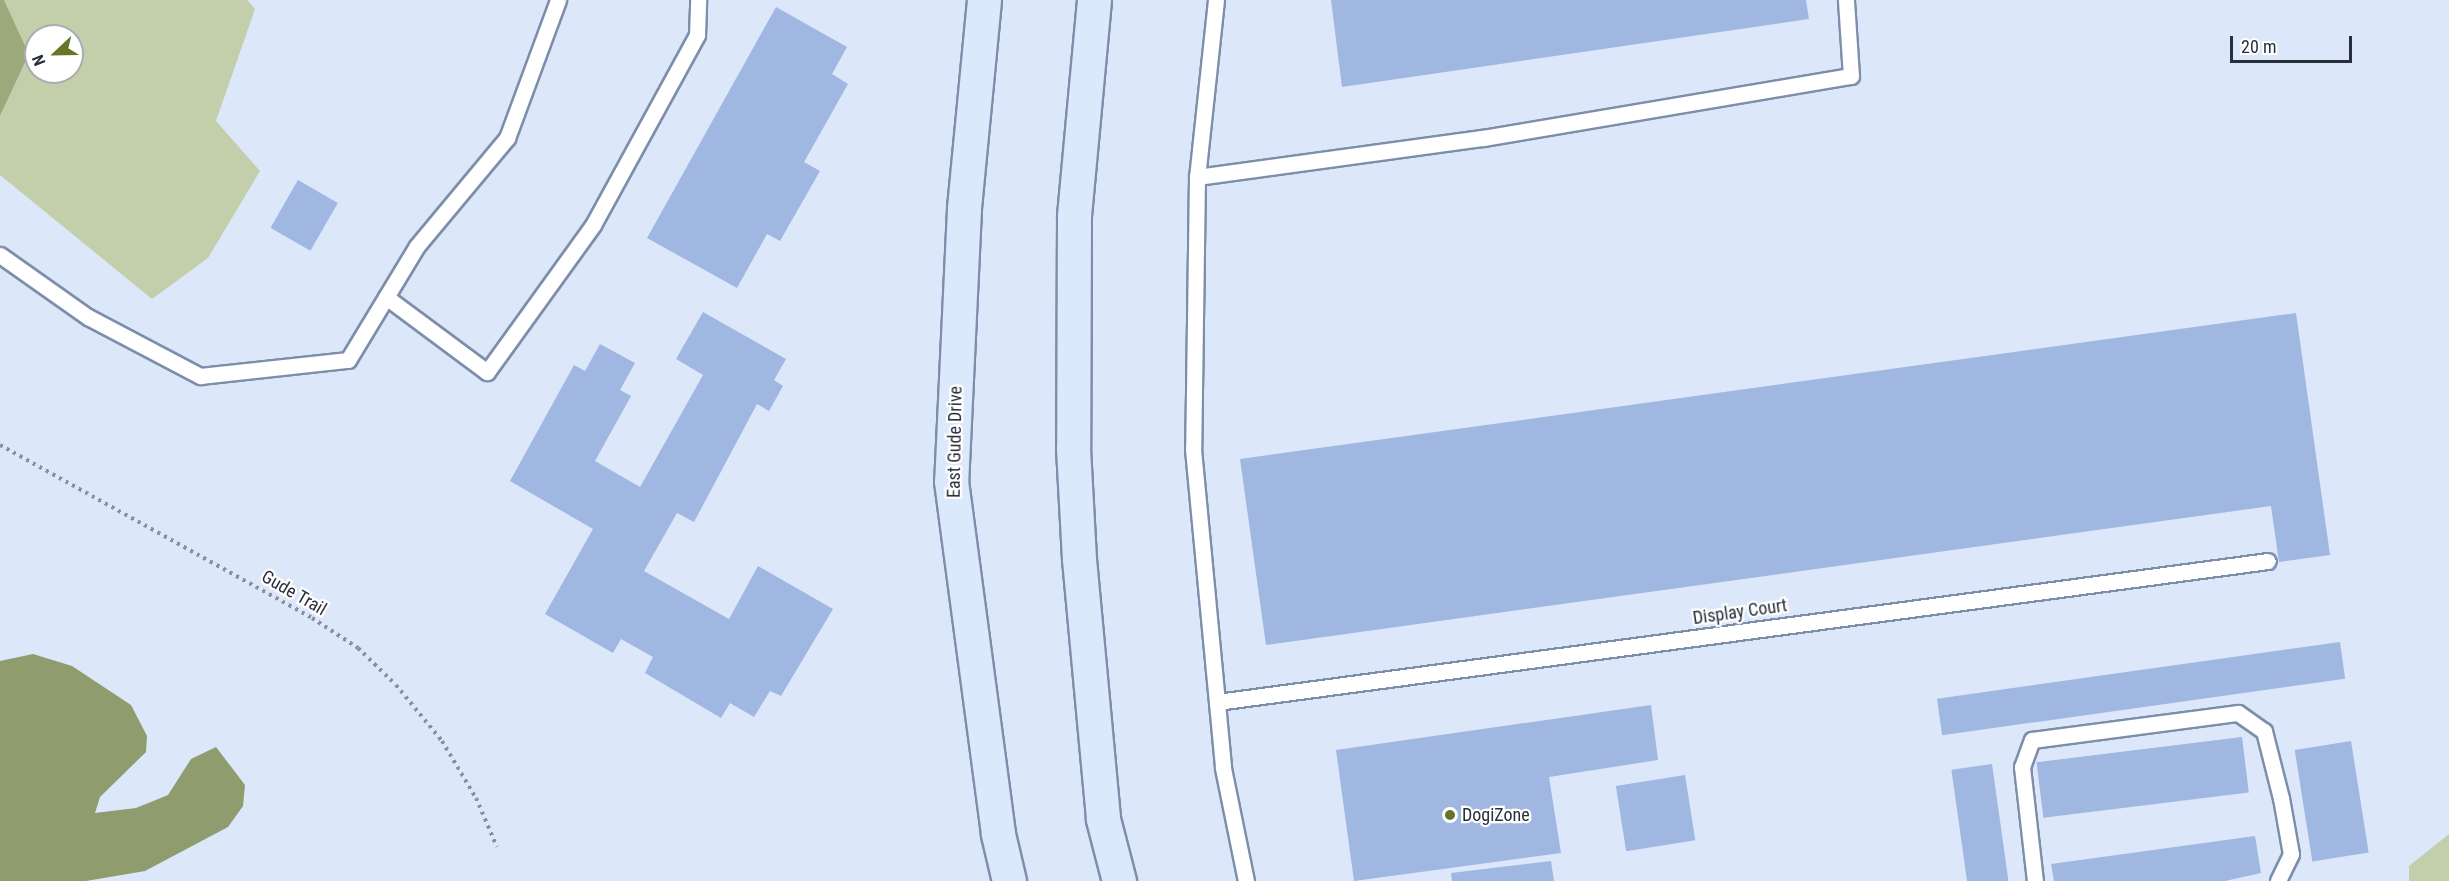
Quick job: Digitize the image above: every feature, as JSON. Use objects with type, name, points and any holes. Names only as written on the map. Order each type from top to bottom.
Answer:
[{"type":"main road","name":"East Gude Drive","points":[[984,0],[964,209],[951,481],[998,834],[1009,881]]},
{"type":"main road","points":[[1094,0],[1074,217],[1073,448],[1079,559],[1103,819],[1119,881]]},
{"type":"lane","points":[[0,255],[88,317],[200,376],[348,360],[417,246],[507,138],[558,0]]},
{"type":"lane","points":[[386,297],[487,372],[593,225],[697,35],[698,0]]},
{"type":"lane","points":[[1216,0],[1197,177],[1193,448],[1223,768],[1246,881]]},
{"type":"lane","points":[[1197,177],[1483,138],[1851,76],[1846,0]]},
{"type":"lane","name":"Display Court","points":[[1217,702],[2268,561]]},
{"type":"lane","points":[[2035,881],[2022,767],[2032,740],[2238,712],[2264,731],[2281,798],[2291,854],[2278,881]]},
{"type":"path","name":"Gude Trail","points":[[0,445],[312,618],[358,648],[396,685],[442,741],[476,798],[497,847]]},
{"type":"shaded area","points":[[0,0],[4,0],[24,43],[24,65],[0,116]]},
{"type":"shaded area","points":[[4,0],[247,0],[255,9],[216,121],[260,171],[208,258],[152,299],[0,175],[0,116],[24,65],[24,84],[84,84],[84,24],[24,24],[24,43]]},
{"type":"shaded area","points":[[33,654],[72,666],[131,705],[147,736],[146,752],[100,797],[95,813],[136,808],[168,795],[191,759],[216,747],[245,785],[243,806],[228,827],[145,871],[86,881],[0,881],[0,661]]},
{"type":"shaded area","points":[[2449,834],[2449,881],[2409,881],[2409,866]]},
{"type":"building","points":[[1331,0],[1806,0],[1809,19],[1342,87]]},
{"type":"building","points":[[776,7],[847,47],[832,74],[848,84],[804,162],[820,171],[780,241],[767,234],[737,288],[647,238]]},
{"type":"building","points":[[298,180],[338,203],[310,251],[270,228]]},
{"type":"building","points":[[703,312],[786,359],[774,380],[783,386],[769,411],[757,404],[694,522],[677,513],[644,571],[729,619],[758,566],[833,609],[781,696],[770,691],[754,717],[730,703],[721,718],[645,673],[653,657],[621,639],[613,653],[545,614],[593,529],[510,481],[574,365],[585,371],[600,344],[635,363],[620,390],[631,396],[595,461],[640,487],[703,375],[676,359]]},
{"type":"building","points":[[2296,313],[2330,555],[2279,562],[2271,506],[1266,645],[1240,459]]},
{"type":"building","points":[[2340,642],[2345,679],[1942,735],[1937,699]]},
{"type":"building","name":"DogiZone","points":[[1651,705],[1658,760],[1549,777],[1561,853],[1354,881],[1336,750]]},
{"type":"building","points":[[2242,737],[2249,793],[2043,818],[2037,762]]},
{"type":"building","points":[[2351,741],[2369,853],[2312,862],[2295,750]]},
{"type":"building","points":[[1992,764],[2008,881],[1967,881],[1951,770]]},
{"type":"building","points":[[1685,775],[1695,840],[1626,851],[1616,786]]},
{"type":"building","points":[[2255,836],[2261,873],[2225,881],[2054,881],[2051,864]]},
{"type":"building","points":[[1551,861],[1554,881],[1452,881],[1451,873]]},
{"type":"place","name":"DogiZone","points":[[1450,815]]}]
